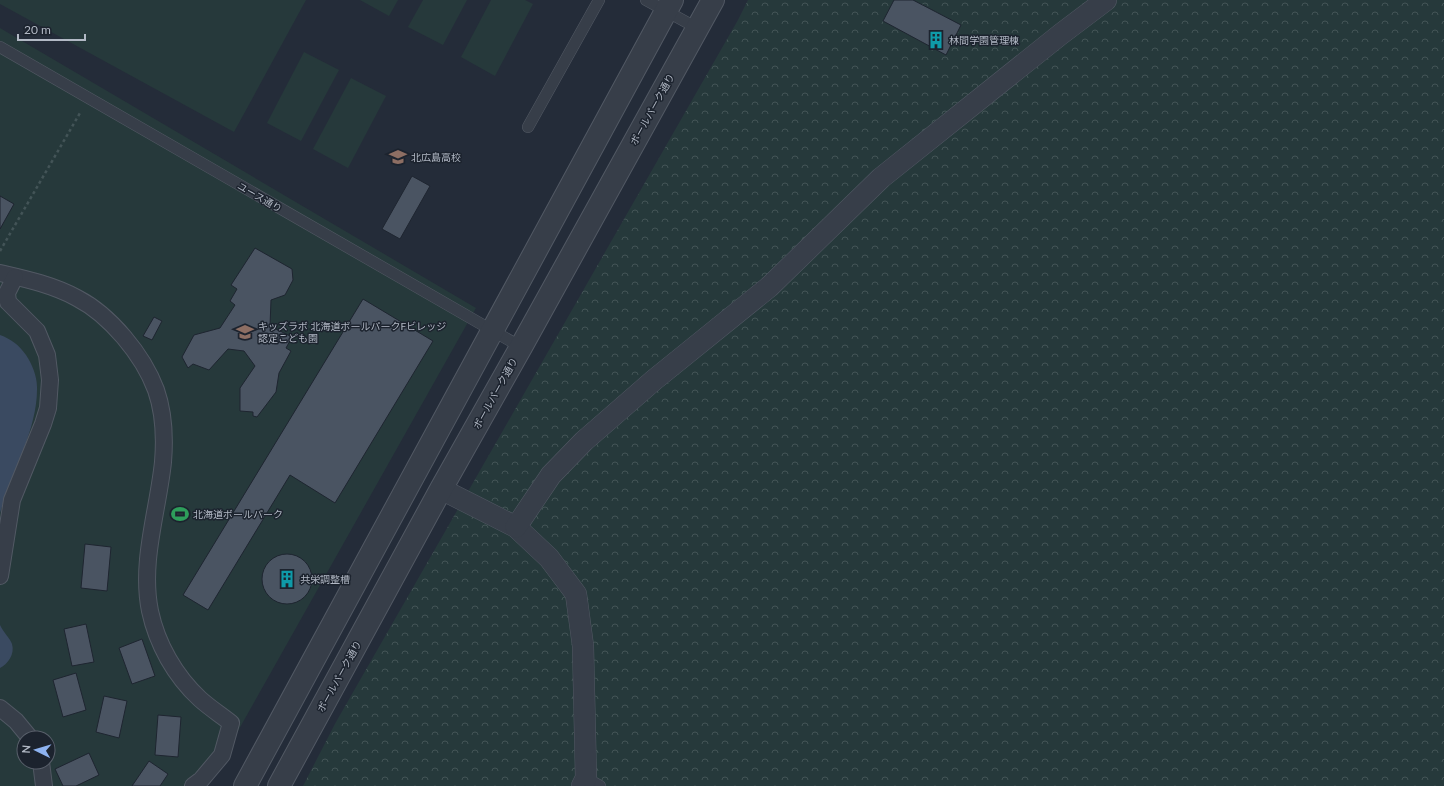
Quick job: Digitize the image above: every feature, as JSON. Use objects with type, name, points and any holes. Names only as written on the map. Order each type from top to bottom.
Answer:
[{"type":"street","name":"ボールパーク通り","points":[[279,786],[441,489],[713,0]]},
{"type":"street","points":[[516,527],[552,475],[584,441],[654,380],[768,287],[881,178],[1061,34],[1106,0]]},
{"type":"street","points":[[245,786],[669,6]]},
{"type":"street","points":[[0,273],[53,287],[94,307],[113,324],[132,348],[145,368],[156,390],[164,425],[164,432],[163,461],[149,554],[147,584],[150,612],[164,650],[174,668],[200,699],[231,723],[228,758],[193,786]]},
{"type":"street","points":[[0,576],[12,500],[43,424],[48,408],[50,380],[47,355],[36,331],[8,302],[7,293],[16,277]]},
{"type":"street","points":[[441,489],[516,527],[549,558],[576,594],[583,646],[589,783]]},
{"type":"street","points":[[0,708],[16,721],[23,730]]},
{"type":"street","points":[[43,770],[45,780],[44,786]]},
{"type":"lane","points":[[528,127],[599,0]]},
{"type":"lane","points":[[646,0],[669,6],[697,28]]},
{"type":"lane","name":"ユース通り","points":[[0,47],[521,347]]},
{"type":"path","points":[[0,251],[83,107]]},
{"type":"green space","points":[[0,0],[306,0],[234,132],[0,4]]},
{"type":"green space","points":[[360,0],[398,0],[389,16]]},
{"type":"green space","points":[[423,0],[467,0],[443,45],[408,27]]},
{"type":"green space","points":[[491,0],[525,0],[533,4],[495,76],[461,57]]},
{"type":"green space","points":[[748,0],[1444,0],[1444,786],[303,786],[336,722],[738,20]]},
{"type":"green space","name":"北海道ボールパーク","points":[[0,28],[476,308],[207,786],[0,786]]},
{"type":"green space","points":[[304,52],[339,70],[301,141],[267,123]]},
{"type":"green space","points":[[351,78],[386,96],[348,168],[313,149]]},
{"type":"water","points":[[0,335],[8,338],[21,348],[26,355],[34,370],[37,387],[36,403],[29,434],[0,513]]},
{"type":"water","points":[[0,625],[12,644],[13,651],[6,664],[0,668]]},
{"type":"building","name":"林間学園管理棟","points":[[894,0],[913,0],[961,25],[946,55],[883,21]]},
{"type":"building","points":[[412,176],[430,186],[400,239],[382,229]]},
{"type":"building","points":[[0,196],[14,204],[0,229]]},
{"type":"building","name":"キッズラボ 北海道ボールパークFビレッジ 認定こども園","points":[[255,248],[292,269],[293,280],[285,295],[271,300],[270,326],[292,337],[286,348],[291,351],[279,373],[276,392],[257,417],[253,416],[253,412],[240,411],[240,388],[255,366],[244,351],[228,349],[209,370],[193,364],[188,368],[182,357],[194,335],[220,328],[235,305],[230,301],[237,289],[231,285]]},
{"type":"building","points":[[363,299],[433,341],[335,503],[290,475],[208,610],[183,595]]},
{"type":"building","points":[[154,317],[162,321],[152,340],[143,336]]},
{"type":"building","points":[[85,544],[111,547],[107,591],[81,588]]},
{"type":"building","name":"共栄調整槽","points":[[282,554],[292,554],[305,561],[312,574],[312,584],[305,597],[292,604],[282,604],[273,600],[266,593],[262,584],[262,574],[266,565],[273,558]]},
{"type":"building","points":[[86,624],[94,662],[72,666],[64,629]]},
{"type":"building","points":[[142,639],[155,676],[132,684],[119,648]]},
{"type":"building","points":[[76,673],[86,710],[63,717],[53,680]]},
{"type":"building","points":[[104,696],[127,701],[119,738],[96,732]]},
{"type":"building","points":[[158,715],[181,717],[178,757],[155,755]]},
{"type":"building","points":[[89,753],[99,775],[76,786],[63,786],[56,769]]},
{"type":"building","points":[[149,761],[168,774],[160,786],[132,786]]},
{"type":"place","name":"林間学園管理棟","points":[[936,40]]},
{"type":"place","name":"北広島高校","points":[[398,157]]},
{"type":"place","name":"キッズラボ 北海道ボールパークFビレッジ 認定こども園","points":[[245,332]]},
{"type":"place","name":"北海道ボールパーク","points":[[180,514]]},
{"type":"place","name":"共栄調整槽","points":[[287,579]]}]
